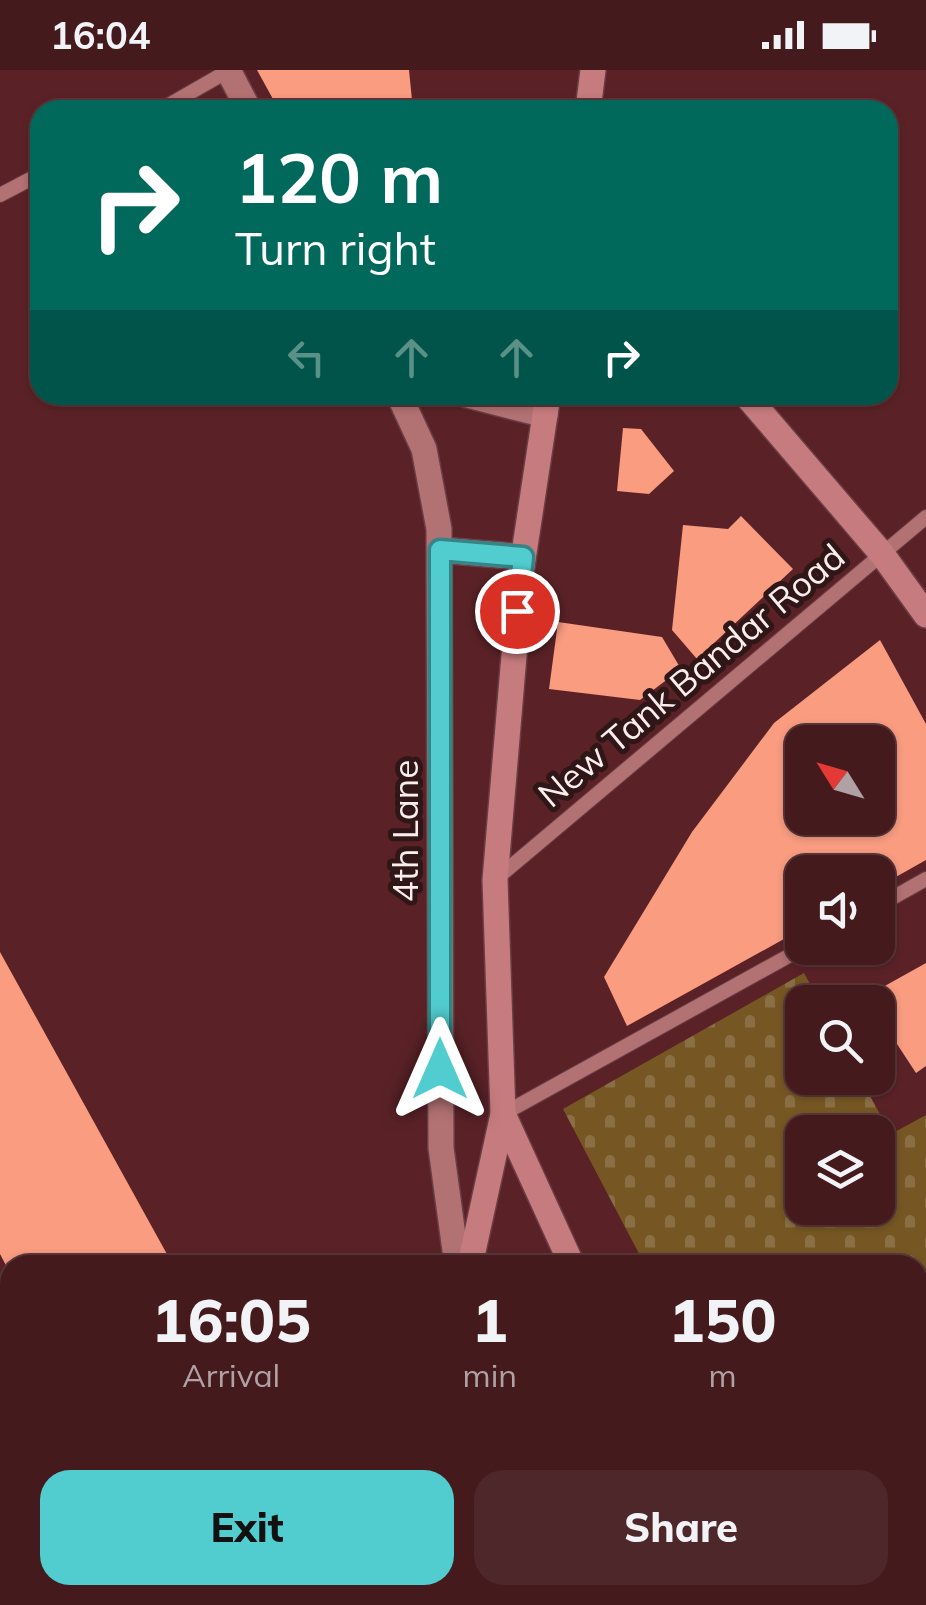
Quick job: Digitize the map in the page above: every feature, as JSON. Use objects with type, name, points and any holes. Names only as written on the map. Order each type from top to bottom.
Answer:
[{"type":"street","points":[[228,70],[244,100]]},
{"type":"street","points":[[589,100],[593,70]]},
{"type":"street","name":"4th Lane","points":[[410,405],[424,449],[439,529],[441,1148],[456,1255]]},
{"type":"street","points":[[472,1255],[503,1114],[495,880],[523,557],[546,405]]},
{"type":"street","points":[[755,405],[882,554],[926,615]]},
{"type":"street","points":[[440,550],[523,557]]},
{"type":"street","points":[[503,1114],[567,1255]]},
{"type":"lane","points":[[177,100],[228,70]]},
{"type":"lane","points":[[0,195],[30,179]]},
{"type":"lane","name":"New Tank Bandar Road","points":[[495,880],[926,517]]},
{"type":"lane","points":[[895,896],[926,879]]},
{"type":"lane","points":[[503,1114],[785,958]]},
{"type":"green space","points":[[804,973],[811,985],[785,985],[785,1095],[869,1095],[880,1115],[785,1115],[785,1225],[895,1225],[895,1132],[926,1115],[926,1255],[640,1255],[563,1109]]},
{"type":"building","points":[[257,70],[409,70],[412,100],[274,100]]},
{"type":"building","points":[[623,428],[641,429],[674,471],[649,494],[617,491]]},
{"type":"building","points":[[741,516],[793,569],[697,659],[672,630],[683,525],[728,529]]},
{"type":"building","points":[[558,622],[662,637],[681,669],[640,700],[549,689]]},
{"type":"building","points":[[880,640],[926,724],[926,860],[895,877],[895,855],[785,855],[785,938],[627,1026],[604,977],[692,832],[774,723]]},
{"type":"building","points":[[0,952],[167,1255],[0,1254]]},
{"type":"building","points":[[926,963],[926,1066],[916,1073],[895,1041],[895,985],[887,985]]},
{"type":"route","points":[[440,1069],[440,550],[523,557],[517,611]]}]
